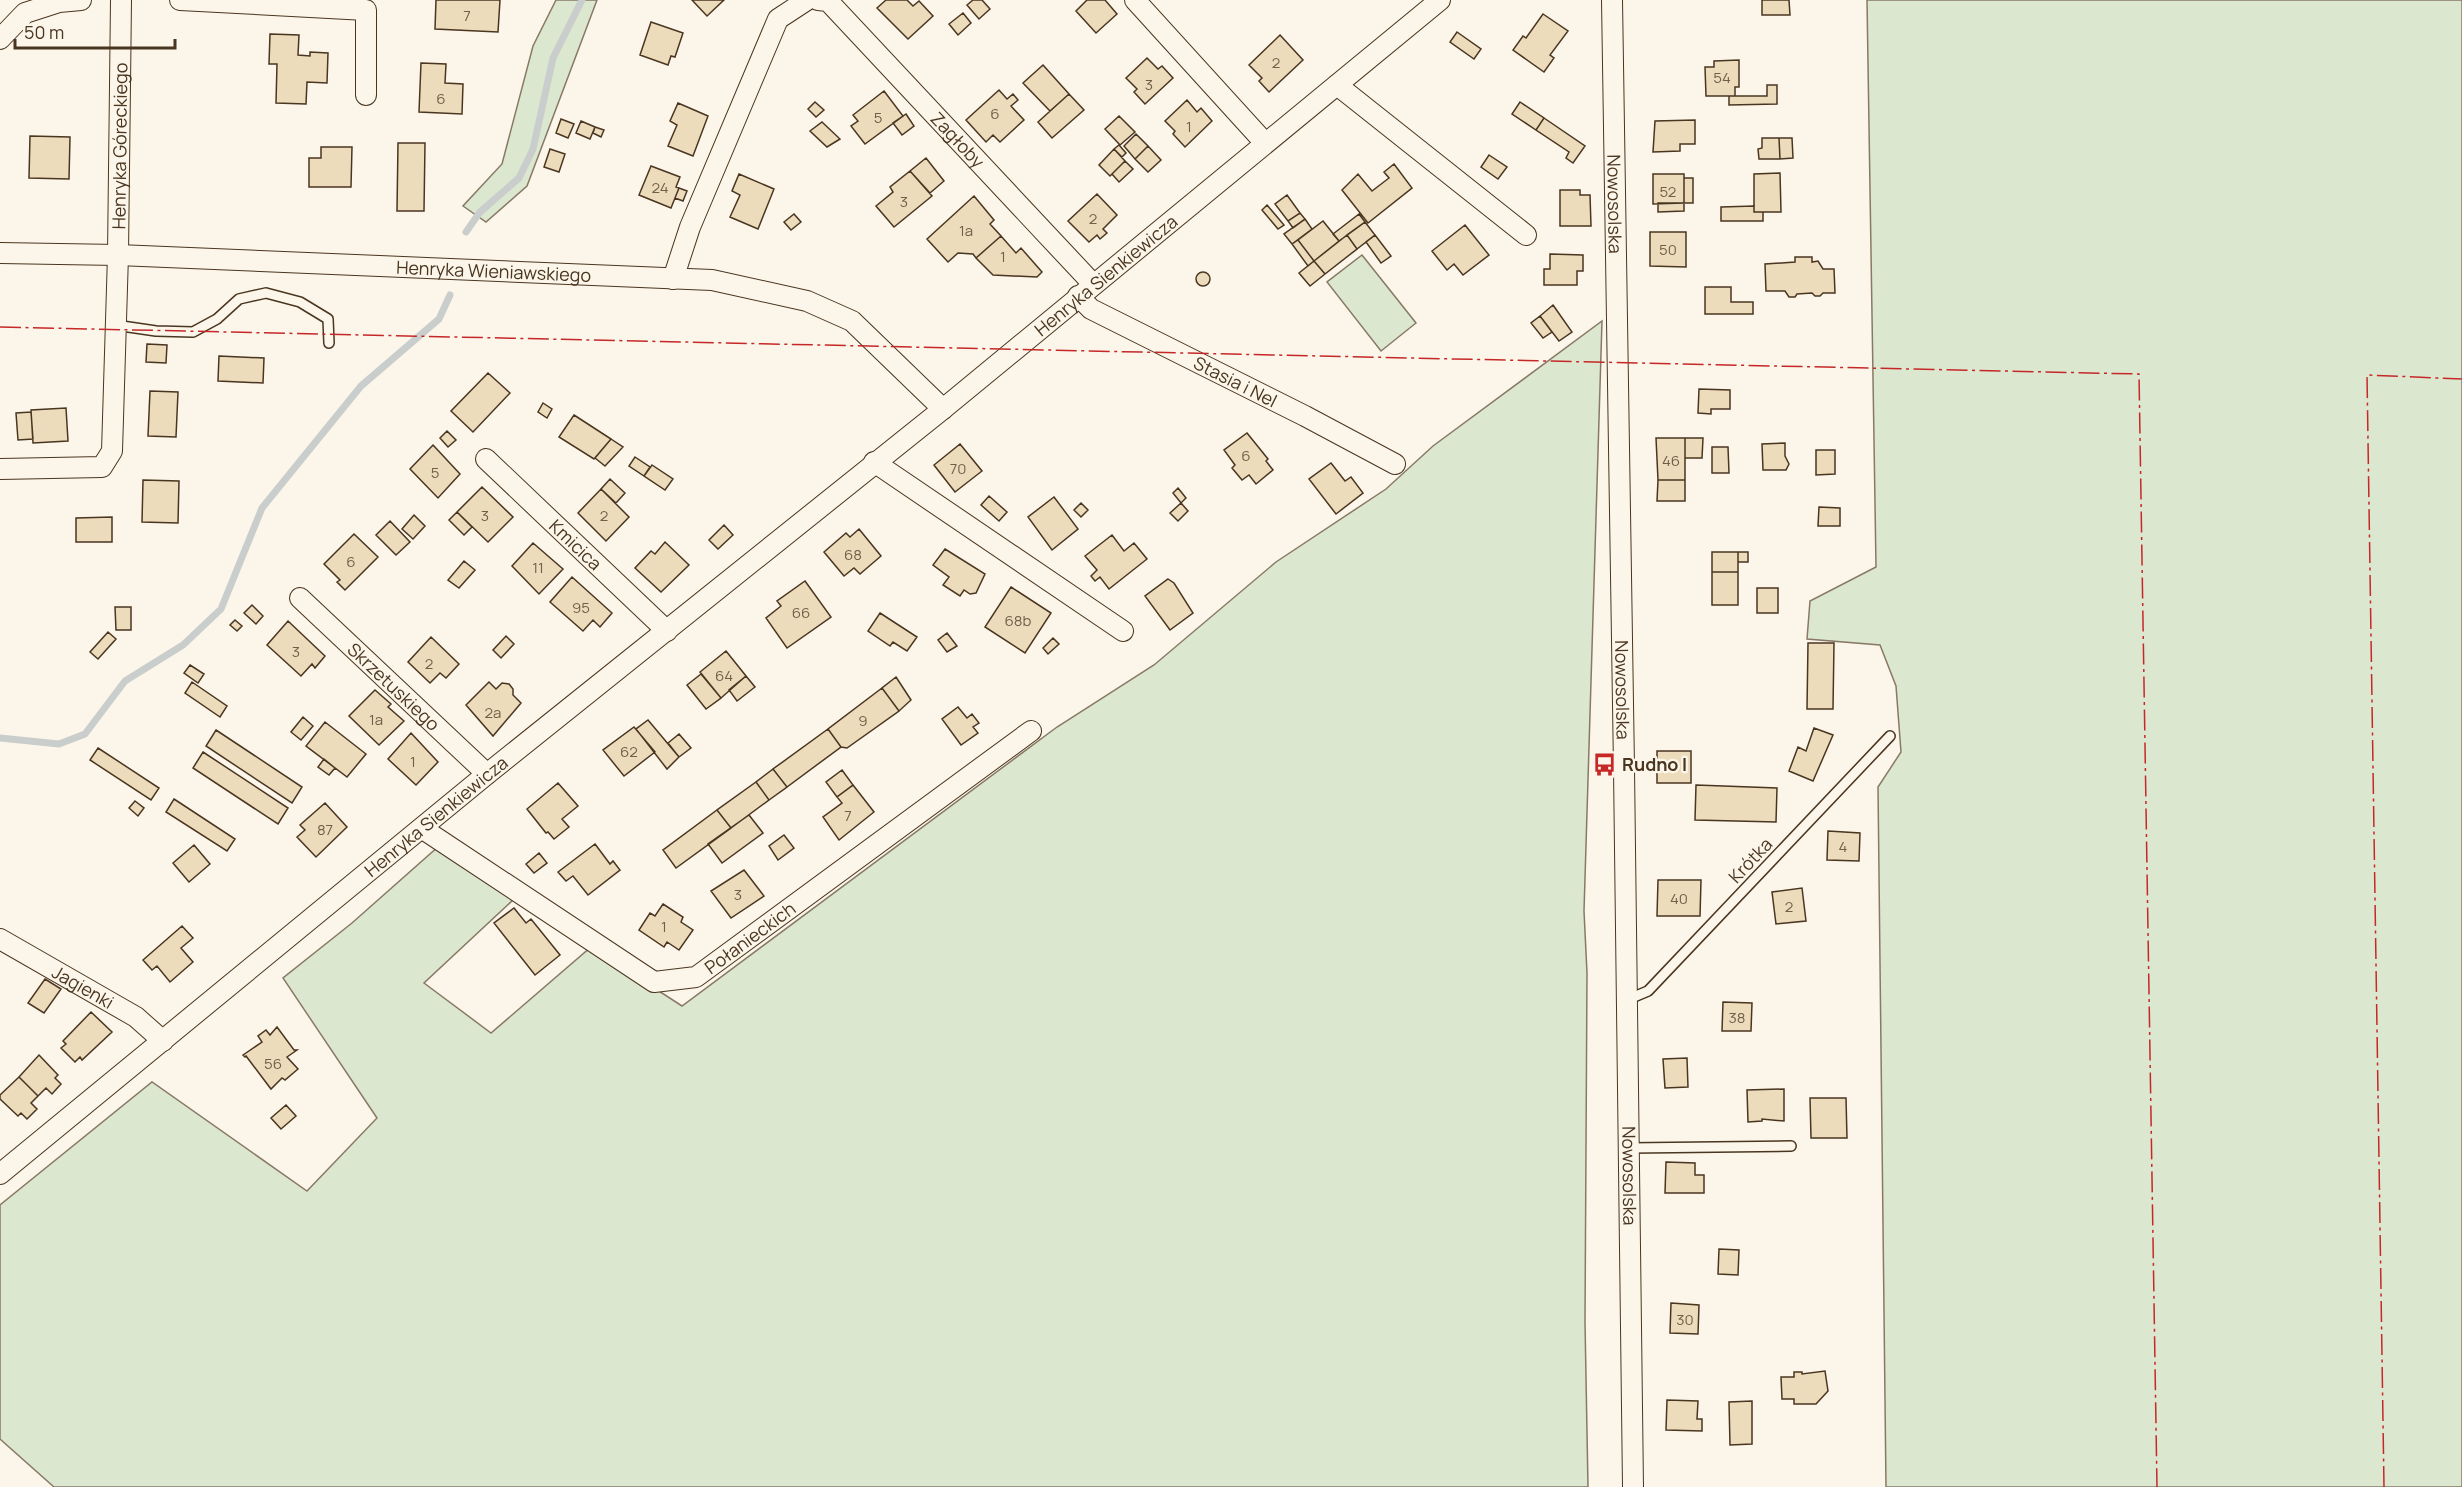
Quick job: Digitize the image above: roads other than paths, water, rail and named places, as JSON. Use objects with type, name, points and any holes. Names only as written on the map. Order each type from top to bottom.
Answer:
[{"type":"street","points":[[0,39],[25,13],[59,2],[81,0]]},
{"type":"street","name":"Henryka Góreckiego","points":[[0,469],[102,467],[112,451],[118,255],[121,0]]},
{"type":"street","points":[[180,0],[366,10],[366,95]]},
{"type":"street","points":[[673,279],[690,227],[778,19],[807,0]]},
{"type":"street","name":"Zagłoby","points":[[818,0],[828,1],[1086,290]]},
{"type":"street","points":[[1135,0],[1265,142]]},
{"type":"street","name":"Henryka Sienkiewicza","points":[[0,1174],[423,829],[487,774],[943,409],[1440,0]]},
{"type":"street","name":"Nowosolska","points":[[1612,0],[1622,738],[1629,999],[1633,1487]]},
{"type":"street","points":[[1337,85],[1526,235]]},
{"type":"street","name":"Henryka Wieniawskiego","points":[[0,253],[118,255],[711,280],[807,301],[852,321],[943,409]]},
{"type":"street","name":"Stasia i Nel","points":[[1086,290],[1091,309],[1305,416],[1395,464]]},
{"type":"street","name":"Kmicica","points":[[486,459],[667,631]]},
{"type":"street","points":[[874,462],[1123,631]]},
{"type":"street","name":"Skrzetuskiego","points":[[300,598],[487,774]]},
{"type":"street","name":"Połanieckich","points":[[423,829],[654,982],[696,977],[1031,731]]},
{"type":"street","name":"Jagienki","points":[[0,939],[136,1017],[163,1041]]},
{"type":"lane","points":[[116,325],[156,331],[193,332],[217,319],[239,298],[266,293],[300,302],[328,319],[329,343]]},
{"type":"lane","name":"Krótka","points":[[1629,999],[1648,991],[1890,736]]},
{"type":"lane","points":[[1630,1148],[1791,1146]]},
{"type":"waterway","points":[[466,232],[480,212],[519,178],[533,149],[553,58],[582,0]]},
{"type":"waterway","points":[[0,738],[59,744],[85,734],[125,681],[183,645],[221,609],[262,508],[361,386],[439,319],[450,295]]},
{"type":"place","name":"Rudno I","points":[[1604,764]]}]
